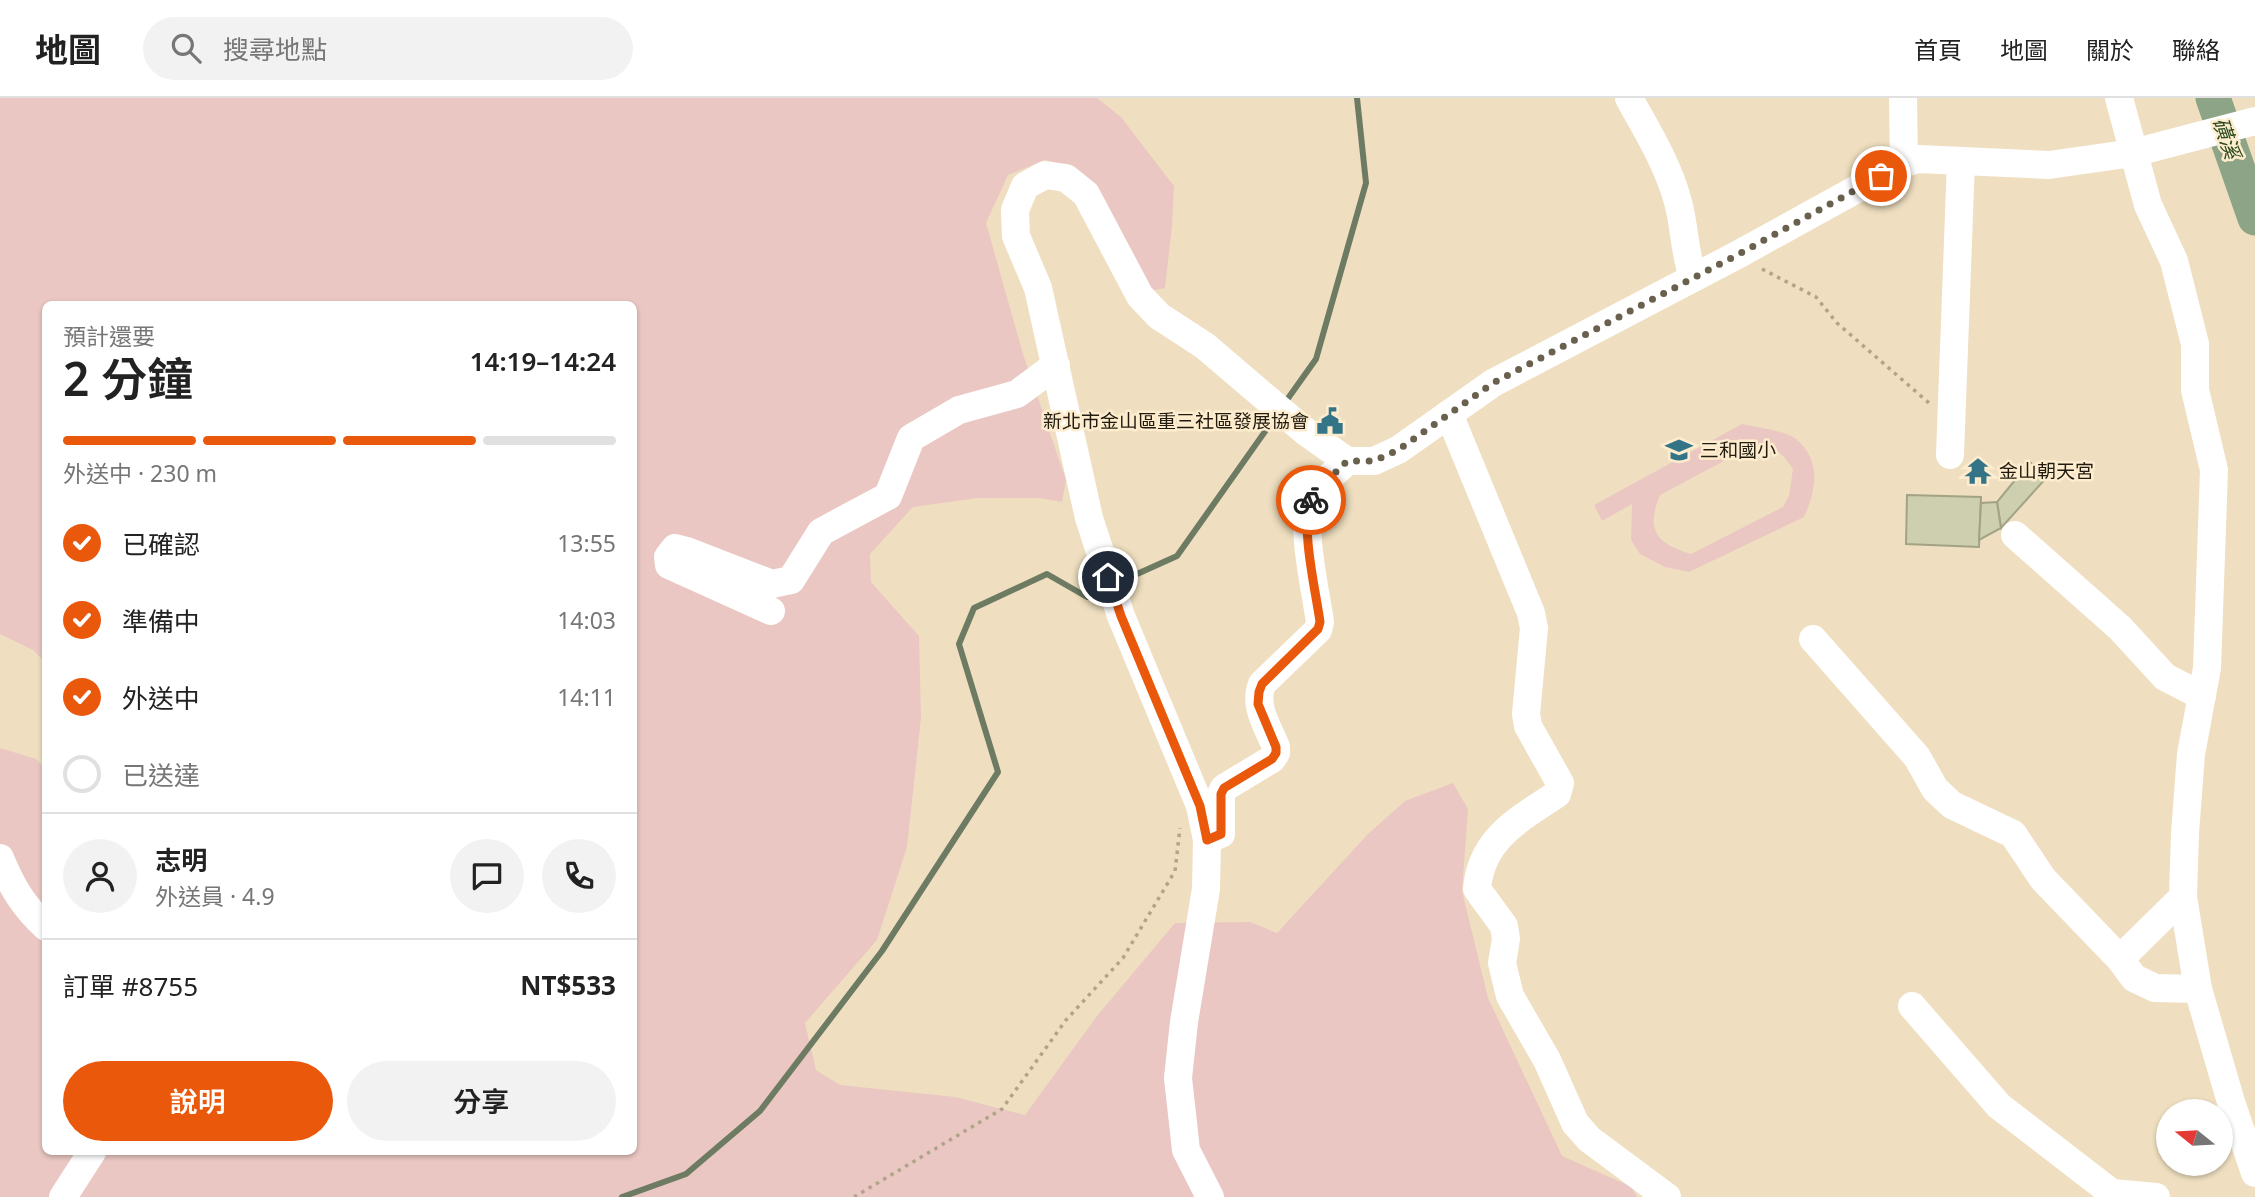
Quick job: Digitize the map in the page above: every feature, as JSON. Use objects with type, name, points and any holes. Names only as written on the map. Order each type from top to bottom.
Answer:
[{"type":"street","points":[[1629,98],[1660,155],[1678,201],[1693,276]]},
{"type":"street","points":[[1903,98],[1904,163]]},
{"type":"street","points":[[2119,98],[2139,151],[2148,205],[2174,261],[2195,344],[2195,390],[2214,470],[2207,668],[2191,754],[2183,897],[2198,989],[2255,1173]]},
{"type":"street","points":[[1210,1197],[1186,1150],[1178,1078],[1184,1022],[1206,889],[1207,840],[1200,806],[1121,616],[1089,518],[1038,288],[1016,236],[1015,211],[1025,186],[1045,175],[1066,178],[1086,194],[1140,296],[1159,316],[1205,346],[1280,410],[1347,461],[1374,461],[1398,450],[1493,383],[1739,254],[1904,163],[1918,159],[2049,165],[2139,151],[2255,121]]},
{"type":"street","points":[[1950,455],[1961,161]]},
{"type":"street","points":[[771,611],[669,565],[668,557],[675,548],[772,584],[791,580],[821,532],[888,496],[911,438],[959,410],[1017,394],[1056,365]]},
{"type":"street","points":[[1449,414],[1531,612],[1534,628],[1526,714],[1528,726],[1560,783],[1557,793],[1506,828],[1496,838],[1478,872],[1477,889],[1504,926],[1506,939],[1502,963],[1510,996],[1548,1060],[1575,1123],[1590,1139],[1667,1197]]},
{"type":"street","points":[[1207,840],[1221,834],[1221,794],[1224,788],[1272,759],[1276,753],[1258,704],[1259,692],[1262,684],[1318,629],[1320,622],[1307,509],[1313,495],[1347,461]]},
{"type":"street","points":[[2015,535],[2120,628],[2165,677],[2202,696]]},
{"type":"street","points":[[1813,639],[1917,757],[1935,789],[1952,805],[2013,834],[2043,879],[2120,959],[2134,978],[2155,988],[2198,989]]},
{"type":"street","points":[[0,858],[11,884],[27,909],[42,923]]},
{"type":"street","points":[[2120,959],[2183,897]]},
{"type":"street","points":[[1912,1006],[1999,1106],[2112,1194],[2156,1197]]},
{"type":"street","points":[[63,1197],[90,1155]]},
{"type":"path","points":[[1739,254],[1772,276],[1816,298],[1837,323],[1933,407]]},
{"type":"path","points":[[854,1197],[1002,1109],[1066,1020],[1123,958],[1175,871],[1180,823]]},
{"type":"shaded area","points":[[0,98],[1097,98],[1121,117],[1174,186],[1165,288],[1151,291],[1072,167],[1045,160],[1008,175],[986,223],[1023,354],[1066,480],[1062,502],[1039,498],[978,498],[913,507],[870,554],[871,582],[919,636],[921,718],[907,847],[877,940],[805,1023],[816,1070],[840,1085],[955,1097],[1025,1115],[1097,1016],[1175,923],[1250,922],[1277,933],[1368,834],[1405,801],[1453,783],[1468,809],[1462,891],[1488,998],[1562,1156],[1632,1187],[1637,1197],[0,1197],[0,748],[36,759],[42,766],[42,1155],[637,1155],[637,301],[42,301],[42,659],[33,650],[0,634]]},
{"type":"shaded area","points":[[1742,424],[1791,436],[1804,448],[1813,466],[1814,486],[1804,517],[1689,572],[1665,567],[1640,554],[1631,540],[1632,504],[1602,521],[1594,505]],"holes":[[[1756,444],[1778,452],[1793,469],[1789,496],[1783,507],[1691,554],[1662,540],[1654,526],[1660,495]]]},
{"type":"building","points":[[2030,462],[2047,477],[2001,528],[1997,502]]},
{"type":"building","points":[[1907,495],[1981,497],[1979,547],[1906,544]]},
{"type":"building","points":[[1997,502],[2001,528],[1979,540],[1981,503]]},
{"type":"waterway","points":[[1284,404],[1316,359],[1366,183],[1357,98]]},
{"type":"waterway","name":"磺溪","points":[[2213,98],[2255,218]]},
{"type":"waterway","points":[[1117,583],[1177,556],[1276,416]]},
{"type":"waterway","points":[[622,1197],[686,1174],[760,1111],[882,951],[998,772],[959,644],[974,608],[1047,574],[1087,597],[1104,589]]},
{"type":"way so far","points":[[1311,500],[1347,461],[1374,461],[1398,450],[1493,383],[1881,176]]},
{"type":"place","name":"新北市金山區重三社區發展協會","points":[[1330,421]]},
{"type":"place","name":"三和國小","points":[[1679,450]]},
{"type":"place","name":"金山朝天宮","points":[[1978,471]]},
{"type":"route","points":[[1108,577],[1121,616],[1200,806],[1207,840],[1218,836],[1221,834],[1221,794],[1224,788],[1272,759],[1276,753],[1258,704],[1262,684],[1315,634],[1320,622],[1307,526],[1307,509],[1311,500]]}]
